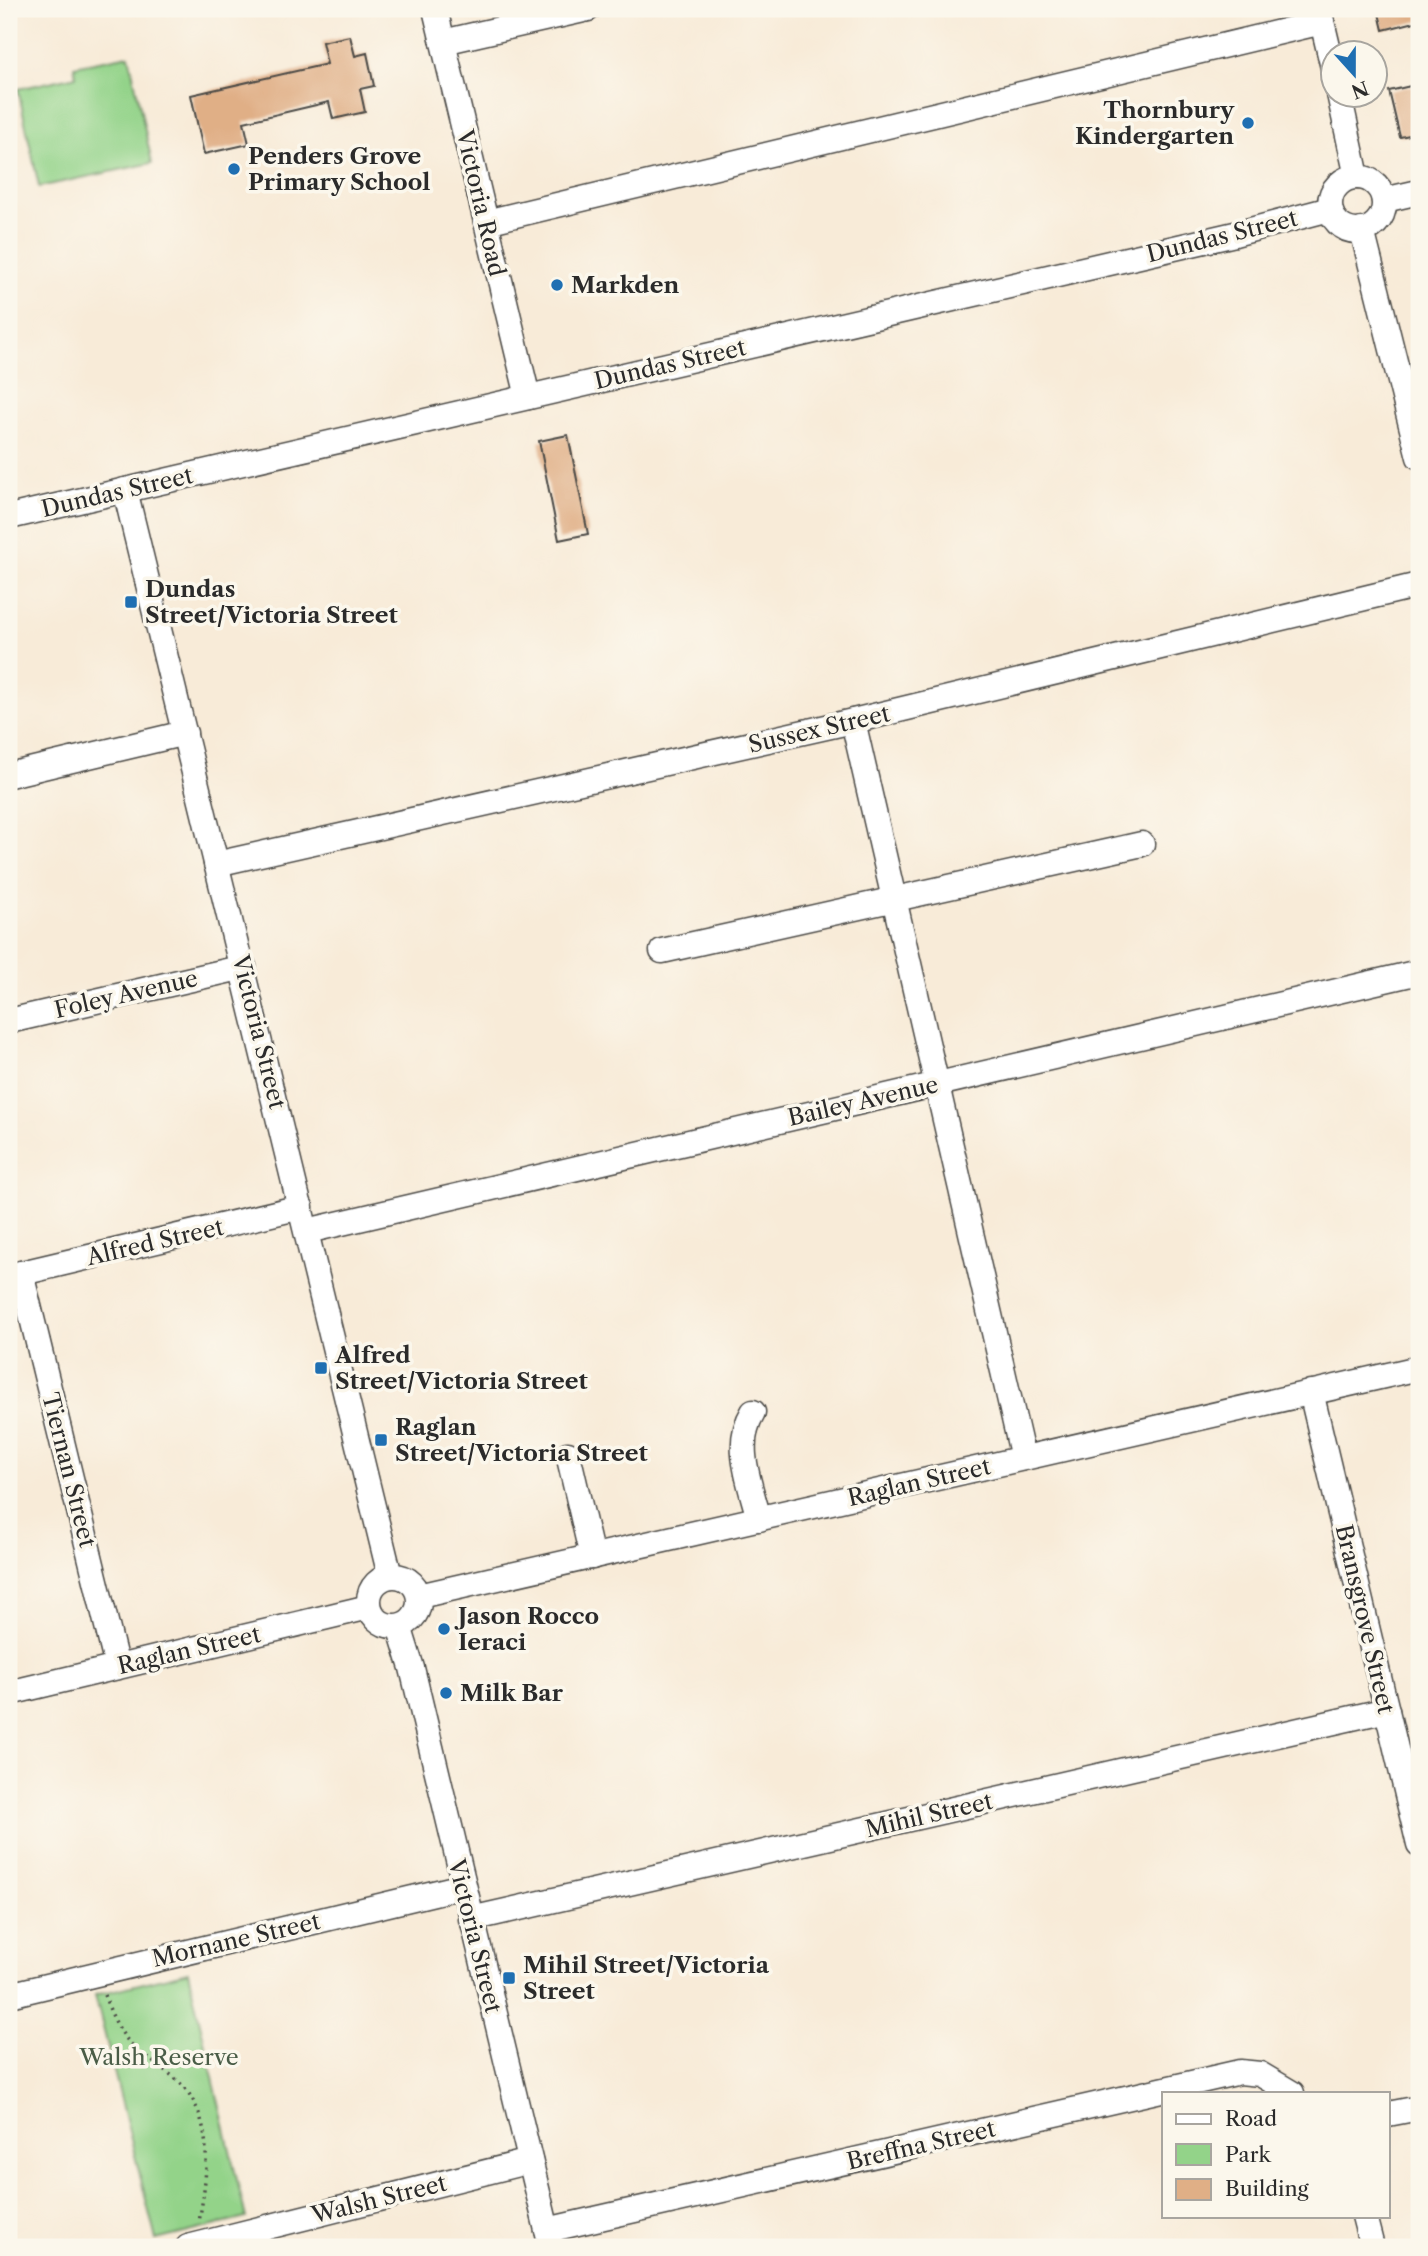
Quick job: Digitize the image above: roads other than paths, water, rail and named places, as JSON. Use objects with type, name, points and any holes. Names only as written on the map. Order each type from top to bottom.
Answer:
[{"type":"street","name":"Victoria Road","points":[[435,9],[528,397]]},
{"type":"street","points":[[443,42],[588,9]]},
{"type":"street","points":[[486,222],[1321,15],[1326,38]]},
{"type":"street","points":[[1342,108],[1357,177]]},
{"type":"street","points":[[1349,177],[1357,177],[1377,186],[1384,200],[1377,223],[1362,230],[1345,228],[1338,224],[1330,209],[1336,186],[1349,177]]},
{"type":"street","points":[[1384,200],[1419,192]]},
{"type":"street","name":"Dundas Street","points":[[9,517],[1195,243],[1330,209]]},
{"type":"street","points":[[1362,230],[1415,424],[1419,457]]},
{"type":"street","name":"Victoria Street","points":[[125,490],[216,864],[244,967],[390,1576]]},
{"type":"street","name":"Sussex Street","points":[[216,864],[853,721],[1419,586]]},
{"type":"street","points":[[853,721],[1023,1458]]},
{"type":"street","points":[[9,775],[185,733]]},
{"type":"street","points":[[662,951],[1142,844]]},
{"type":"street","name":"Foley Avenue","points":[[9,1021],[244,967]]},
{"type":"street","name":"Bailey Avenue","points":[[304,1219],[936,1084],[1419,972]]},
{"type":"street","name":"Alfred Street","points":[[15,1275],[304,1219]]},
{"type":"street","name":"Tiernan Street","points":[[15,1275],[117,1667]]},
{"type":"street","name":"Raglan Street","points":[[419,1596],[1419,1368]]},
{"type":"street","name":"Bransgrove Street","points":[[1311,1392],[1419,1845]]},
{"type":"street","points":[[753,1412],[745,1424],[742,1443],[759,1519]]},
{"type":"street","points":[[568,1454],[592,1557]]},
{"type":"street","points":[[390,1576],[411,1583],[419,1596],[415,1615],[398,1626],[384,1624],[369,1607],[375,1584],[390,1576]]},
{"type":"street","name":"Raglan Street","points":[[9,1693],[369,1607]]},
{"type":"street","name":"Victoria Street","points":[[398,1626],[412,1668],[549,2238]]},
{"type":"street","name":"Mihil Street","points":[[471,1919],[1387,1710]]},
{"type":"street","name":"Mornane Street","points":[[9,1995],[463,1886]]},
{"type":"street","name":"Breffna Street","points":[[549,2238],[1240,2072],[1260,2074],[1290,2092]]},
{"type":"street","points":[[1390,2114],[1419,2108]]},
{"type":"street","name":"Walsh Street","points":[[192,2246],[530,2161]]},
{"type":"street","points":[[1365,2218],[1372,2247]]},
{"type":"place","name":"Thornbury Kindergarten","points":[[1248,123]]},
{"type":"place","name":"Penders Grove Primary School","points":[[234,169]]},
{"type":"place","name":"Markden","points":[[557,285]]},
{"type":"place","name":"Dundas Street/Victoria Street","points":[[131,602]]},
{"type":"place","name":"Alfred Street/Victoria Street","points":[[321,1368]]},
{"type":"place","name":"Raglan Street/Victoria Street","points":[[381,1440]]},
{"type":"place","name":"Jason Rocco Ieraci","points":[[444,1629]]},
{"type":"place","name":"Milk Bar","points":[[446,1693]]},
{"type":"place","name":"Mihil Street/Victoria Street","points":[[509,1978]]},
{"type":"park label","name":"Walsh Reserve","points":[[159,2057]]}]
